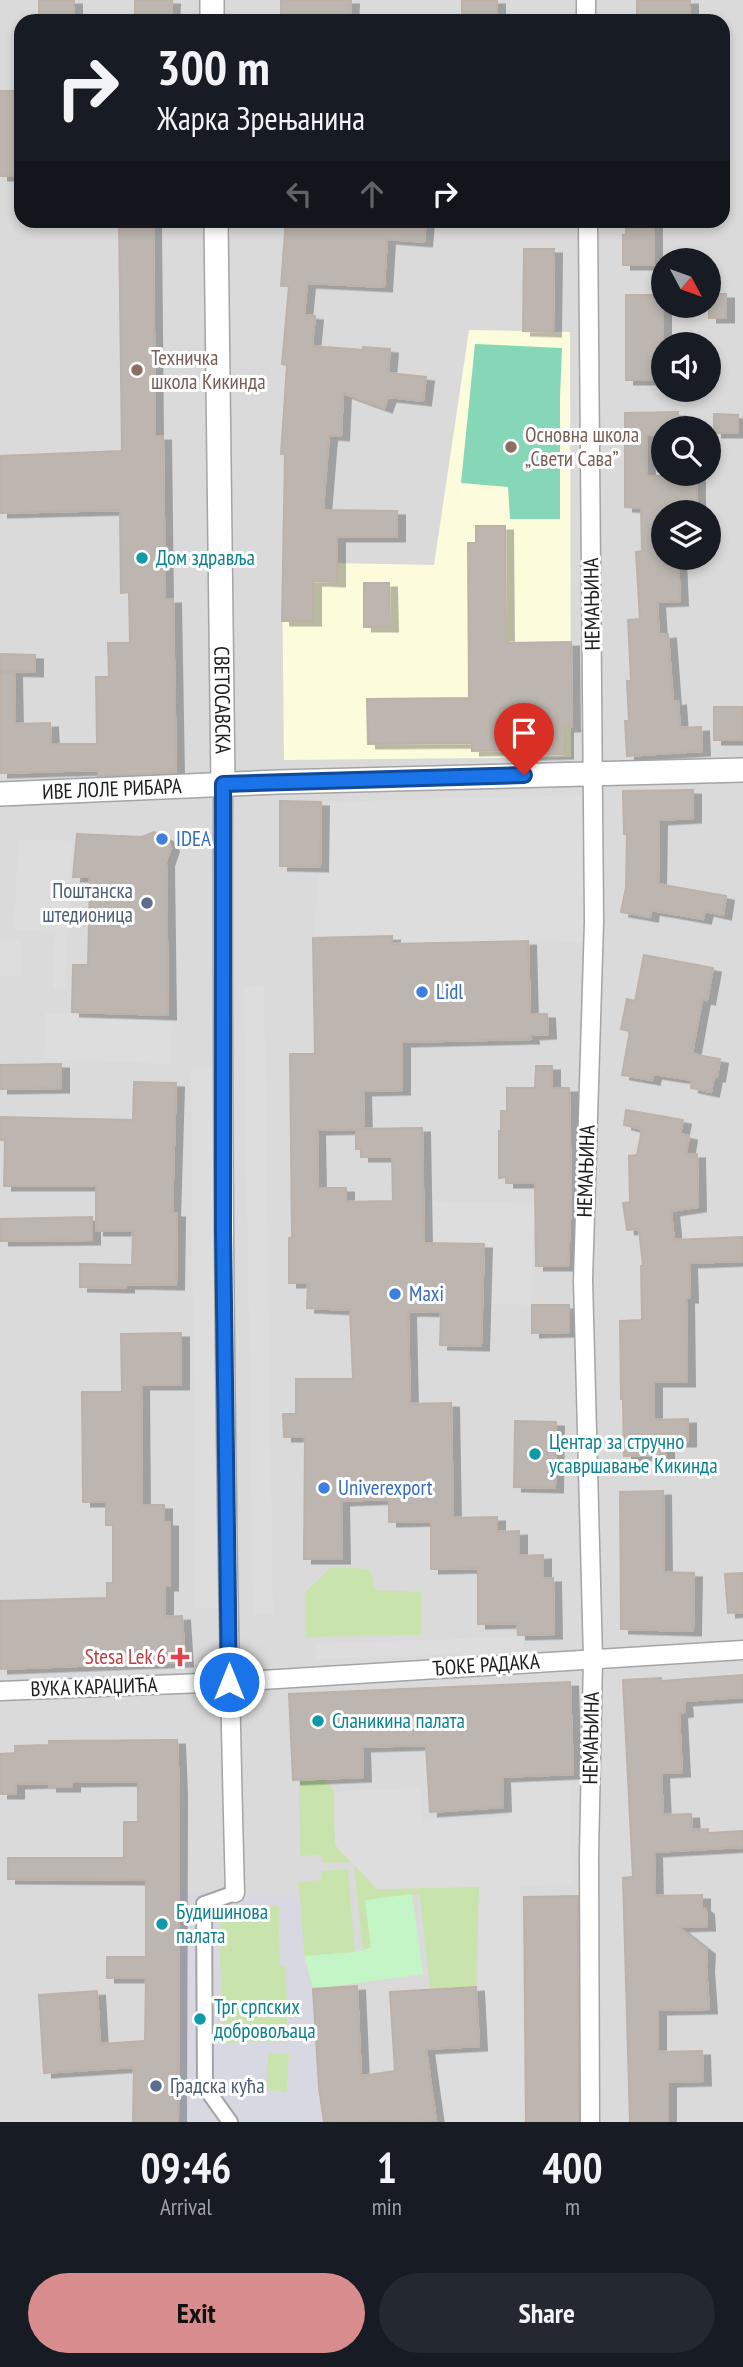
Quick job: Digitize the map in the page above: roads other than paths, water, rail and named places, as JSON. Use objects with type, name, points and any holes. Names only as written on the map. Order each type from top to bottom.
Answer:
[{"type":"street","name":"СВЕТОСАВСКА","points":[[216,228],[229,1682]]},
{"type":"street","name":"НЕМАЊИНА","points":[[588,228],[594,922],[583,1280],[593,1658],[589,1855],[590,2122]]},
{"type":"street","name":"ИВЕ ЛОЛЕ РИБАРА","points":[[0,794],[223,784],[743,770]]},
{"type":"street","name":"ЂОКЕ РАДАКА","points":[[229,1682],[743,1650]]},
{"type":"street","name":"ВУКА КАРАЏИЋА","points":[[0,1690],[229,1682]]},
{"type":"street","points":[[229,1682],[235,1893],[204,1904],[205,2087],[230,2122]]},
{"type":"place","name":"Техничка школа Кикинда","points":[[137,370]]},
{"type":"place","name":"Основна школа „Свети Сава”","points":[[511,447]]},
{"type":"place","name":"Дом здравља","points":[[142,558]]},
{"type":"place","name":"IDEA","points":[[162,839]]},
{"type":"place","name":"Поштанска штедионица","points":[[147,903]]},
{"type":"place","name":"Lidl","points":[[422,992]]},
{"type":"place","name":"Maxi","points":[[395,1294]]},
{"type":"place","name":"Центар за стручно усавршавање Кикинда","points":[[535,1454]]},
{"type":"place","name":"Univerexport","points":[[324,1488]]},
{"type":"place","name":"Stesa Lek 6","points":[[180,1657]]},
{"type":"place","name":"Сланикина палата","points":[[318,1721]]},
{"type":"place","name":"Будишинова палата","points":[[162,1924]]},
{"type":"place","name":"Трг српских добровољаца","points":[[200,2019]]},
{"type":"place","name":"Градска кућа","points":[[156,2086]]}]
